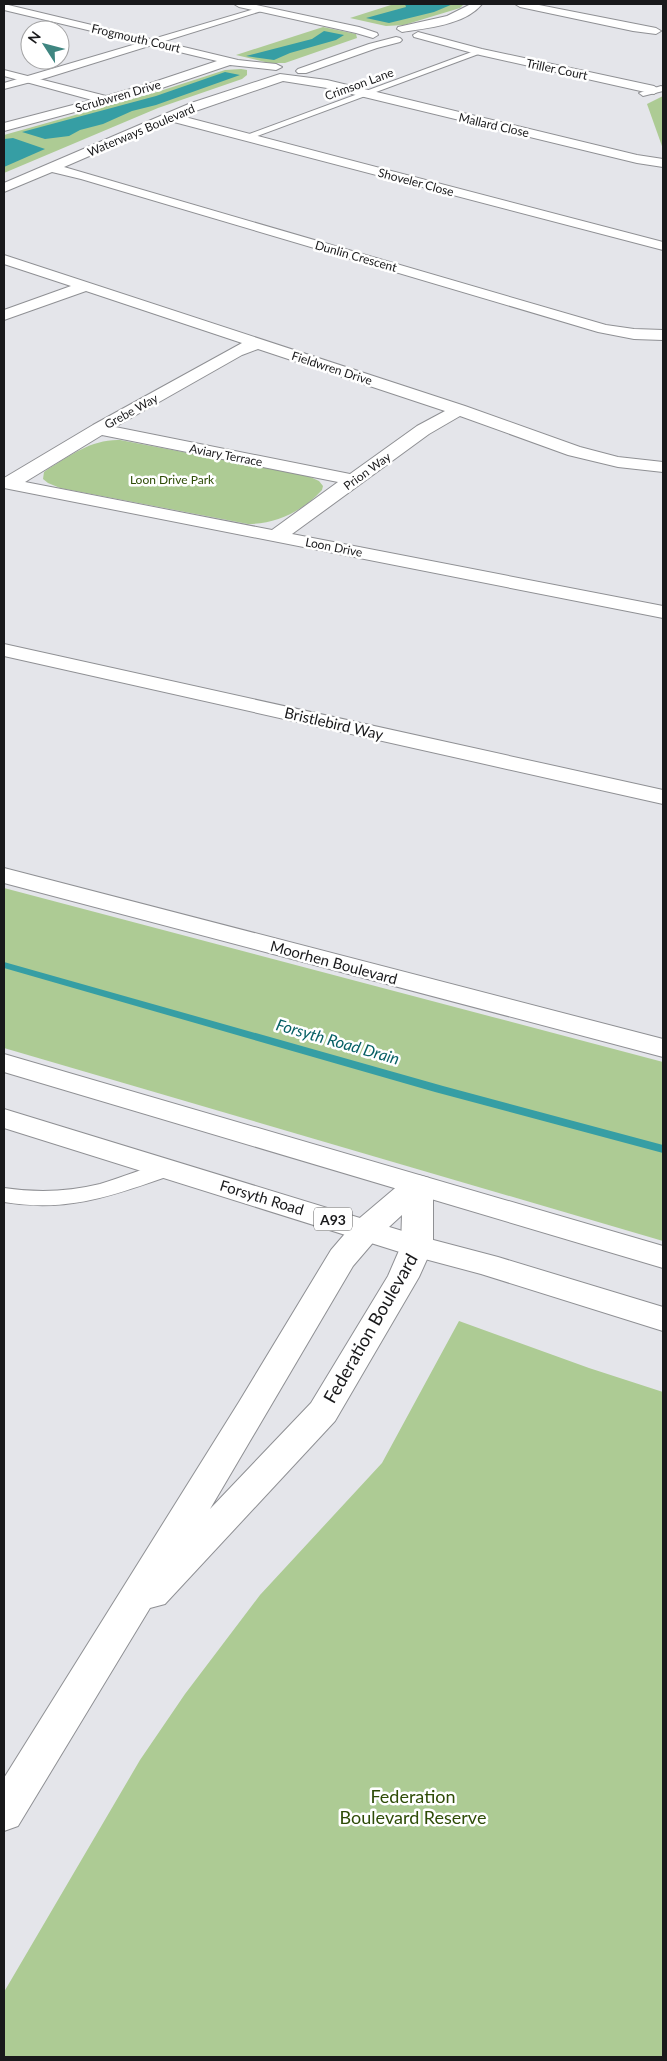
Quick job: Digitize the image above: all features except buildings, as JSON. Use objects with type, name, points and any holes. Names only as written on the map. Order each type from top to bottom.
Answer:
[{"type":"main road","points":[[239,4],[271,6],[359,30],[388,33]]},
{"type":"main road","points":[[513,5],[657,32]]},
{"type":"main road","points":[[299,70],[364,41],[388,33],[430,24],[483,6]]},
{"type":"main road","name":"Frogmouth Court","points":[[4,7],[281,74]]},
{"type":"main road","points":[[417,34],[430,24]]},
{"type":"main road","points":[[281,74],[291,67],[299,70],[373,46],[388,33]]},
{"type":"main road","name":"Triller Court","points":[[388,33],[417,34],[460,48]]},
{"type":"main road","name":"Triller Court","points":[[388,33],[653,91]]},
{"type":"main road","name":"Frogmouth Court","points":[[234,62],[259,73]]},
{"type":"main road","name":"Scrubwren Drive","points":[[4,127],[106,100],[234,62]]},
{"type":"main road","name":"Waterways Boulevard","points":[[4,178],[183,103],[250,79],[267,68],[281,74]]},
{"type":"main road","name":"Mallard Close","points":[[299,70],[327,84]]},
{"type":"main road","points":[[4,73],[106,100]]},
{"type":"main road","name":"Mallard Close","points":[[281,74],[642,160],[663,162]]},
{"type":"main road","name":"Waterways Boulevard","points":[[4,188],[206,102],[281,74]]},
{"type":"main road","name":"Shoveler Close","points":[[170,117],[663,246]]},
{"type":"main road","name":"Dunlin Crescent","points":[[51,168],[85,176],[604,329],[634,334],[663,335]]},
{"type":"main road","name":"Fieldwren Drive","points":[[4,259],[459,410],[574,451],[618,462],[663,467]]},
{"type":"main road","points":[[4,315],[86,286]]},
{"type":"main road","name":"Grebe Way","points":[[6,484],[99,429],[236,352],[256,343]]},
{"type":"main road","name":"Prion Way","points":[[276,536],[423,430],[459,410]]},
{"type":"main road","name":"Aviary Terrace","points":[[99,429],[354,480]]},
{"type":"main road","name":"Loon Drive","points":[[6,484],[663,612]]},
{"type":"main road","name":"Bristlebird Way","points":[[4,650],[663,797]]},
{"type":"main road","name":"Moorhen Boulevard","points":[[4,875],[663,1048]]},
{"type":"main road","points":[[4,1063],[663,1257]]},
{"type":"main road","name":"Forsyth Road","points":[[4,1118],[417,1246],[487,1265],[663,1319]]},
{"type":"main road","name":"Federation Boulevard","points":[[4,1813],[252,1411],[342,1258],[366,1230],[418,1185]]},
{"type":"main road","name":"Federation Boulevard","points":[[112,1636],[323,1412],[403,1277],[417,1246],[418,1185]]},
{"type":"lane","points":[[4,86],[154,43],[271,6]]},
{"type":"lane","name":"Crimson Lane","points":[[246,137],[480,52]]},
{"type":"lane","points":[[4,1195],[40,1200],[66,1199],[97,1194],[168,1168]]},
{"type":"green space","points":[[394,4],[464,4],[460,8],[404,25],[386,26],[350,18]]},
{"type":"green space","points":[[323,27],[356,34],[357,38],[285,63],[269,63],[236,55]]},
{"type":"green space","points":[[225,70],[247,70],[247,75],[242,79],[158,108],[4,173],[4,135],[157,92]]},
{"type":"green space","points":[[663,96],[663,149],[647,104]]},
{"type":"green space","name":"Loon Drive Park","points":[[120,440],[308,476],[319,481],[323,486],[322,490],[315,497],[298,510],[269,522],[248,524],[60,488],[43,479],[44,472],[82,449],[100,442]]},
{"type":"green space","points":[[4,888],[663,1062],[663,1241],[4,1048]]},
{"type":"green space","name":"Federation Boulevard Reserve","points":[[459,1321],[589,1368],[663,1392],[663,2057],[4,2057],[4,1992],[140,1760],[185,1694],[260,1595],[382,1463]]},
{"type":"water","points":[[405,4],[453,4],[434,12],[389,23],[366,18],[406,7]]},
{"type":"water","points":[[324,31],[344,35],[336,40],[290,53],[274,60],[246,56],[312,39]]},
{"type":"water","points":[[225,72],[240,75],[156,105],[132,111],[103,124],[80,130],[69,136],[45,139],[22,132],[156,96]]},
{"type":"water","points":[[13,138],[45,149],[4,167],[4,139]]},
{"type":"waterway","name":"Forsyth Road Drain","points":[[4,965],[439,1089],[663,1149]]}]
